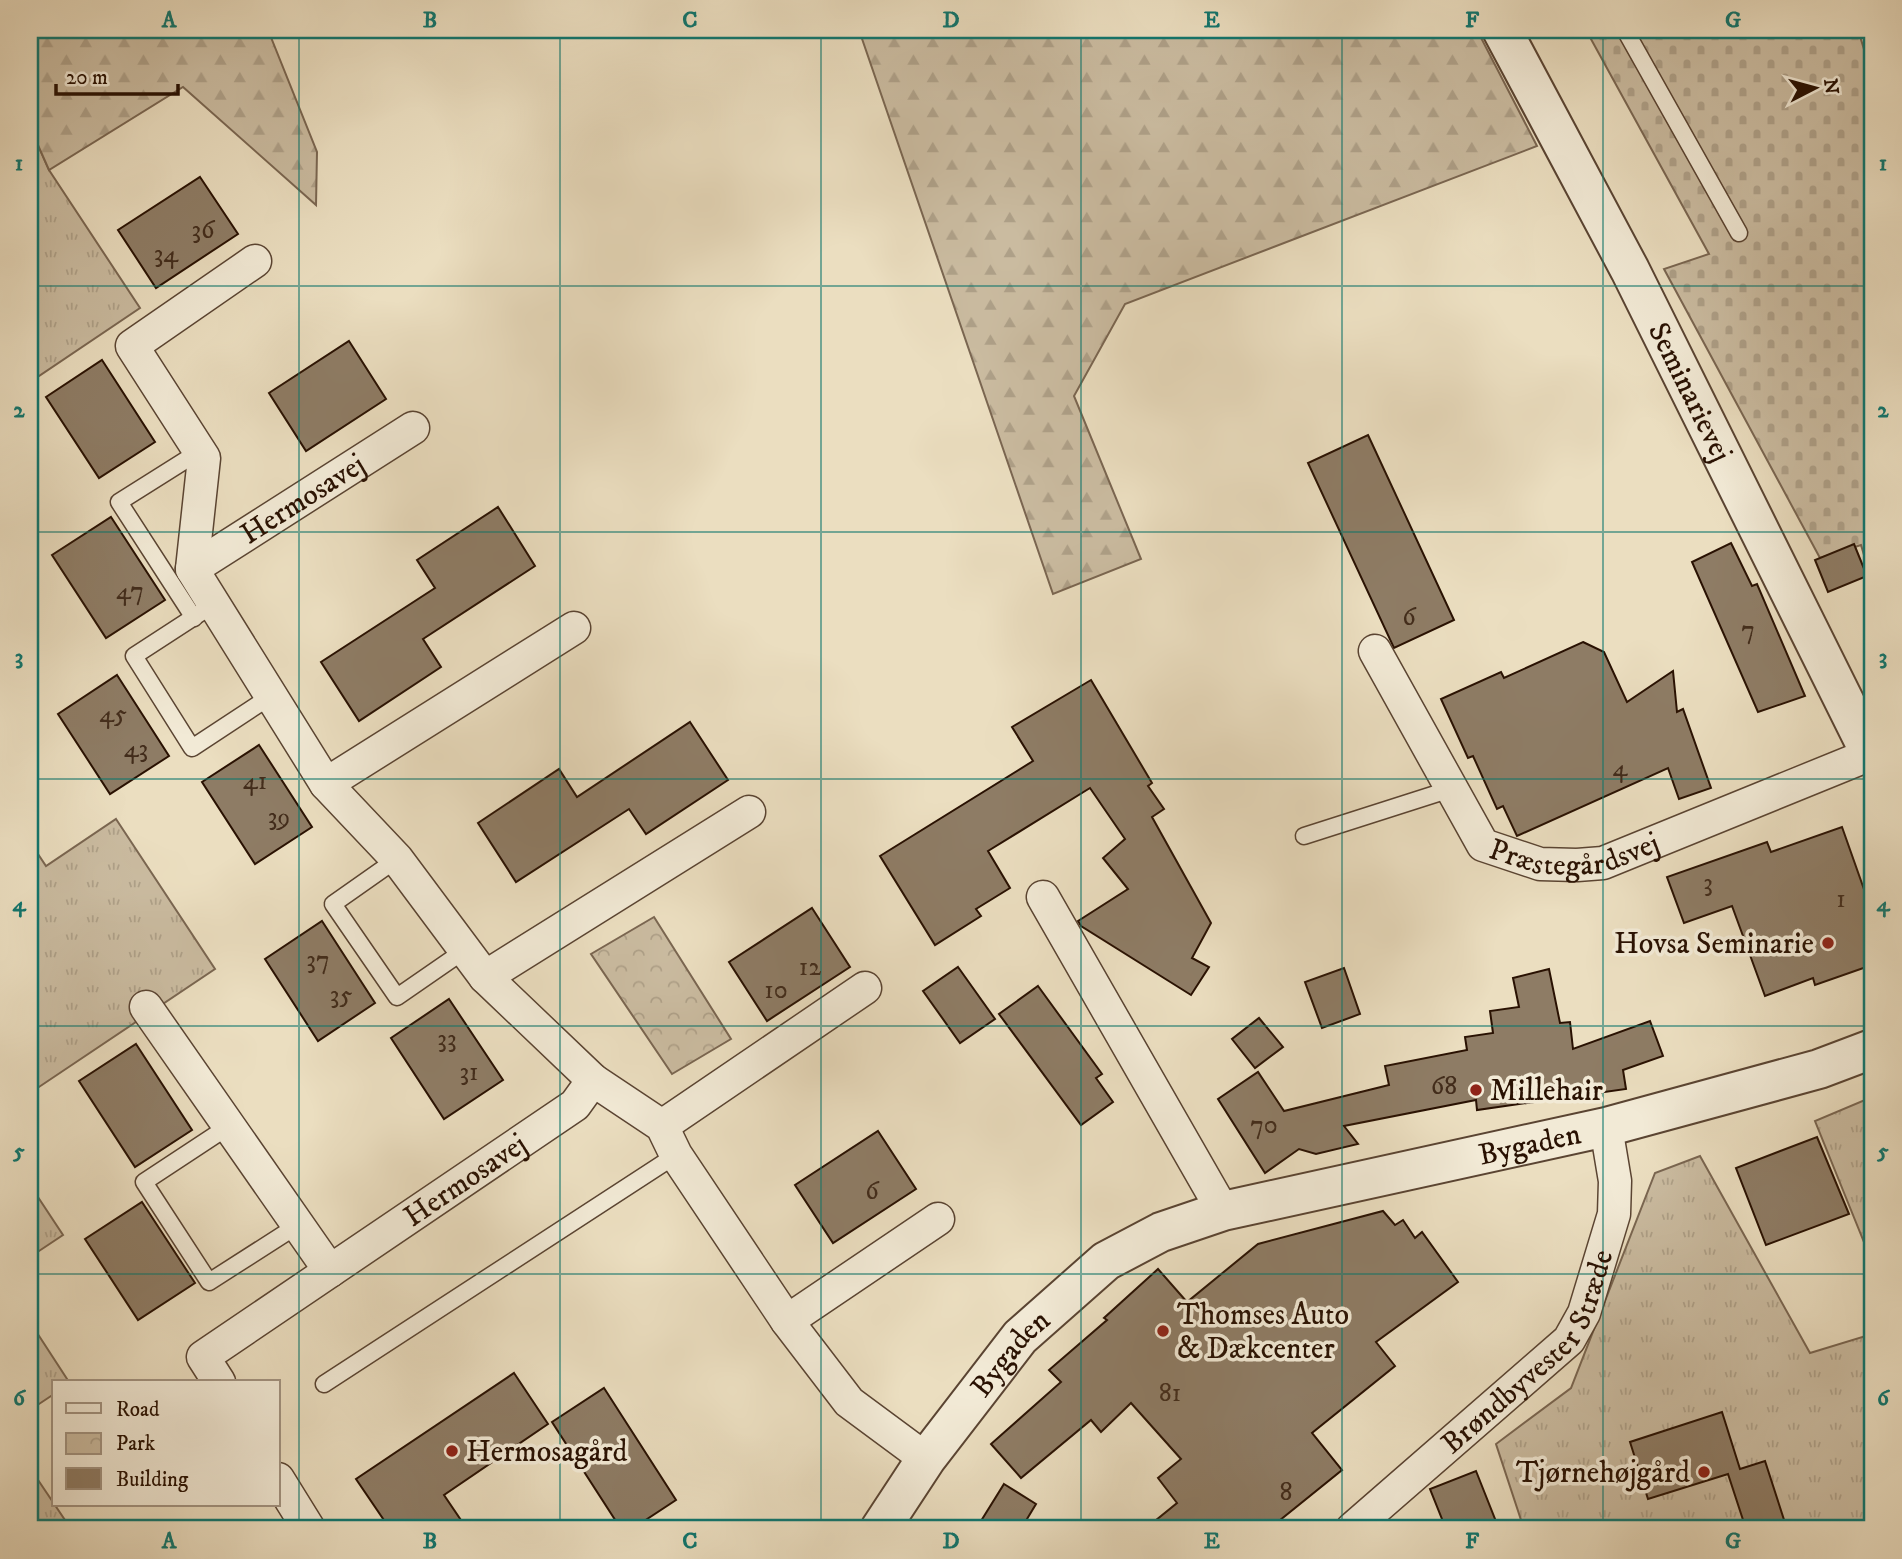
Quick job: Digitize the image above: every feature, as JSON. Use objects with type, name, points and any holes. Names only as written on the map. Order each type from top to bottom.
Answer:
[{"type":"street","name":"Seminarievej","points":[[1502,30],[1630,270],[1872,755]]},
{"type":"street","points":[[200,451],[132,345],[255,261]]},
{"type":"street","name":"Hermosavej","points":[[192,569],[414,428]]},
{"type":"street","name":"Hermosavej","points":[[192,569],[204,458],[200,451]]},
{"type":"street","points":[[192,569],[204,611],[271,696],[326,784],[397,859],[485,977],[593,1080],[662,1126],[676,1154],[787,1321],[849,1402],[926,1460]]},
{"type":"street","points":[[326,784],[574,628]]},
{"type":"street","name":"Præstegårdsvej","points":[[1375,651],[1483,845],[1540,864],[1603,863],[1872,755]]},
{"type":"street","points":[[485,977],[749,812]]},
{"type":"street","points":[[1043,897],[1223,1211]]},
{"type":"street","points":[[662,1126],[865,988]]},
{"type":"street","points":[[146,1007],[330,1271]]},
{"type":"street","name":"Bygaden","points":[[880,1529],[926,1460],[1020,1337],[1106,1261],[1161,1232],[1223,1211],[1606,1127],[1819,1069],[1872,1049]]},
{"type":"street","name":"Hermosavej","points":[[218,1380],[203,1357],[575,1105],[593,1080]]},
{"type":"street","name":"Brøndbyvester Stræde","points":[[1352,1529],[1569,1340],[1584,1313],[1614,1214],[1615,1181],[1606,1127]]},
{"type":"street","points":[[787,1321],[938,1219]]},
{"type":"street","points":[[280,1482],[309,1529]]},
{"type":"lane","points":[[1625,30],[1739,233]]},
{"type":"lane","points":[[200,451],[119,502],[204,611],[134,656],[192,748],[271,696]]},
{"type":"lane","points":[[1304,836],[1451,789]]},
{"type":"lane","points":[[397,859],[333,904],[397,997],[465,950]]},
{"type":"lane","points":[[229,1126],[144,1182],[209,1282],[298,1225]]},
{"type":"lane","points":[[324,1384],[676,1154]]},
{"type":"green space","points":[[30,30],[268,30],[317,152],[316,205],[183,87],[49,170],[30,127]]},
{"type":"green space","points":[[859,30],[1477,30],[1537,146],[1125,304],[1074,396],[1141,559],[1053,594]]},
{"type":"green space","points":[[1586,30],[1858,30],[1872,75],[1872,582],[1861,545],[1820,558],[1664,269],[1709,254]]},
{"type":"green space","points":[[30,127],[49,170],[140,308],[30,382]]},
{"type":"green space","points":[[116,819],[215,969],[30,1093],[30,842],[46,866]]},
{"type":"green space","points":[[654,917],[731,1039],[672,1074],[591,954]]},
{"type":"green space","points":[[1872,1097],[1872,1262],[1815,1121]]},
{"type":"green space","points":[[1700,1156],[1810,1353],[1872,1334],[1872,1529],[1524,1529],[1496,1444],[1571,1388],[1655,1173]]},
{"type":"green space","points":[[30,1185],[63,1235],[30,1257]]},
{"type":"green space","points":[[30,1322],[68,1380],[52,1380],[52,1395],[30,1410]]},
{"type":"green space","points":[[30,1468],[52,1501],[52,1506],[56,1506],[71,1529],[30,1529]]},
{"type":"building","points":[[200,177],[238,234],[156,288],[118,230]]},
{"type":"building","points":[[349,341],[386,399],[306,451],[269,393]]},
{"type":"building","points":[[102,360],[155,442],[99,478],[46,397]]},
{"type":"building","points":[[1368,435],[1454,620],[1394,648],[1308,463]]},
{"type":"building","points":[[498,507],[535,566],[423,639],[441,667],[359,721],[321,662],[435,588],[417,560]]},
{"type":"building","points":[[111,517],[165,600],[106,638],[52,555]]},
{"type":"building","points":[[1731,543],[1752,586],[1757,584],[1805,696],[1758,712],[1692,562]]},
{"type":"building","points":[[1854,544],[1867,576],[1828,592],[1815,560]]},
{"type":"building","points":[[1583,642],[1604,652],[1627,702],[1673,671],[1677,712],[1683,709],[1711,788],[1679,799],[1668,768],[1517,836],[1503,806],[1497,809],[1473,756],[1468,758],[1441,699],[1501,672],[1504,678]]},
{"type":"building","points":[[117,675],[169,756],[110,794],[58,714]]},
{"type":"building","points":[[1091,680],[1152,783],[1148,786],[1164,809],[1152,817],[1211,923],[1192,958],[1209,967],[1191,995],[1081,926],[1078,921],[1128,889],[1103,858],[1125,839],[1090,788],[988,851],[1010,888],[976,909],[981,916],[935,945],[880,856],[1033,761],[1012,727]]},
{"type":"building","points":[[690,722],[728,780],[646,834],[629,809],[516,882],[478,823],[559,769],[577,797]]},
{"type":"building","points":[[259,745],[312,827],[255,864],[202,782]]},
{"type":"building","points":[[1842,827],[1872,912],[1872,965],[1815,985],[1813,978],[1765,996],[1732,906],[1684,923],[1667,877],[1767,842],[1771,852]]},
{"type":"building","points":[[812,908],[850,967],[767,1021],[729,962]]},
{"type":"building","points":[[322,921],[375,1003],[318,1041],[265,959]]},
{"type":"building","points":[[958,967],[995,1019],[960,1043],[923,991]]},
{"type":"building","points":[[1344,968],[1360,1014],[1322,1028],[1305,982]]},
{"type":"building","points":[[1549,969],[1560,1023],[1570,1022],[1573,1049],[1650,1021],[1663,1056],[1623,1070],[1626,1089],[1477,1110],[1476,1100],[1344,1126],[1358,1144],[1316,1154],[1299,1149],[1265,1173],[1218,1099],[1258,1072],[1284,1111],[1389,1085],[1385,1066],[1467,1050],[1465,1037],[1493,1033],[1490,1011],[1519,1007],[1513,978]]},
{"type":"building","points":[[1038,986],[1102,1074],[1096,1078],[1113,1102],[1081,1125],[999,1014]]},
{"type":"building","points":[[449,999],[503,1080],[444,1119],[391,1038]]},
{"type":"building","points":[[1259,1018],[1283,1047],[1255,1068],[1232,1039]]},
{"type":"building","points":[[136,1044],[192,1130],[135,1167],[79,1081]]},
{"type":"building","points":[[878,1131],[916,1189],[833,1243],[795,1185]]},
{"type":"building","points":[[1817,1137],[1849,1214],[1766,1245],[1736,1168]]},
{"type":"building","points":[[142,1202],[195,1283],[138,1320],[85,1239]]},
{"type":"building","points":[[1383,1211],[1395,1225],[1403,1220],[1415,1238],[1422,1232],[1458,1282],[1376,1342],[1395,1366],[1312,1433],[1342,1470],[1269,1529],[1145,1529],[1177,1503],[1158,1478],[1181,1459],[1131,1403],[1101,1432],[1091,1420],[1021,1478],[991,1444],[1061,1382],[1049,1370],[1107,1320],[1104,1318],[1158,1269],[1187,1302],[1258,1244]]},
{"type":"building","name":"Hermosagård","points":[[514,1373],[548,1424],[444,1495],[467,1529],[390,1529],[356,1479]]},
{"type":"building","name":"Hermosagård","points":[[604,1388],[676,1500],[632,1529],[621,1529],[552,1422]]},
{"type":"building","name":"Tjørnehøjgård","points":[[1722,1412],[1740,1469],[1765,1461],[1787,1529],[1746,1529],[1728,1474],[1648,1499],[1630,1442]]},
{"type":"building","points":[[1476,1471],[1499,1529],[1446,1529],[1430,1489]]},
{"type":"building","points":[[1004,1484],[1036,1504],[1021,1529],[976,1529]]},
{"type":"place","name":"Hovsa Seminarie","points":[[1828,943]]},
{"type":"place","name":"Millehair","points":[[1476,1090]]},
{"type":"place","name":"Thomses Auto & Dækcenter","points":[[1163,1331]]},
{"type":"place","name":"Hermosagård","points":[[452,1451]]},
{"type":"place","name":"Tjørnehøjgård","points":[[1704,1472]]}]
